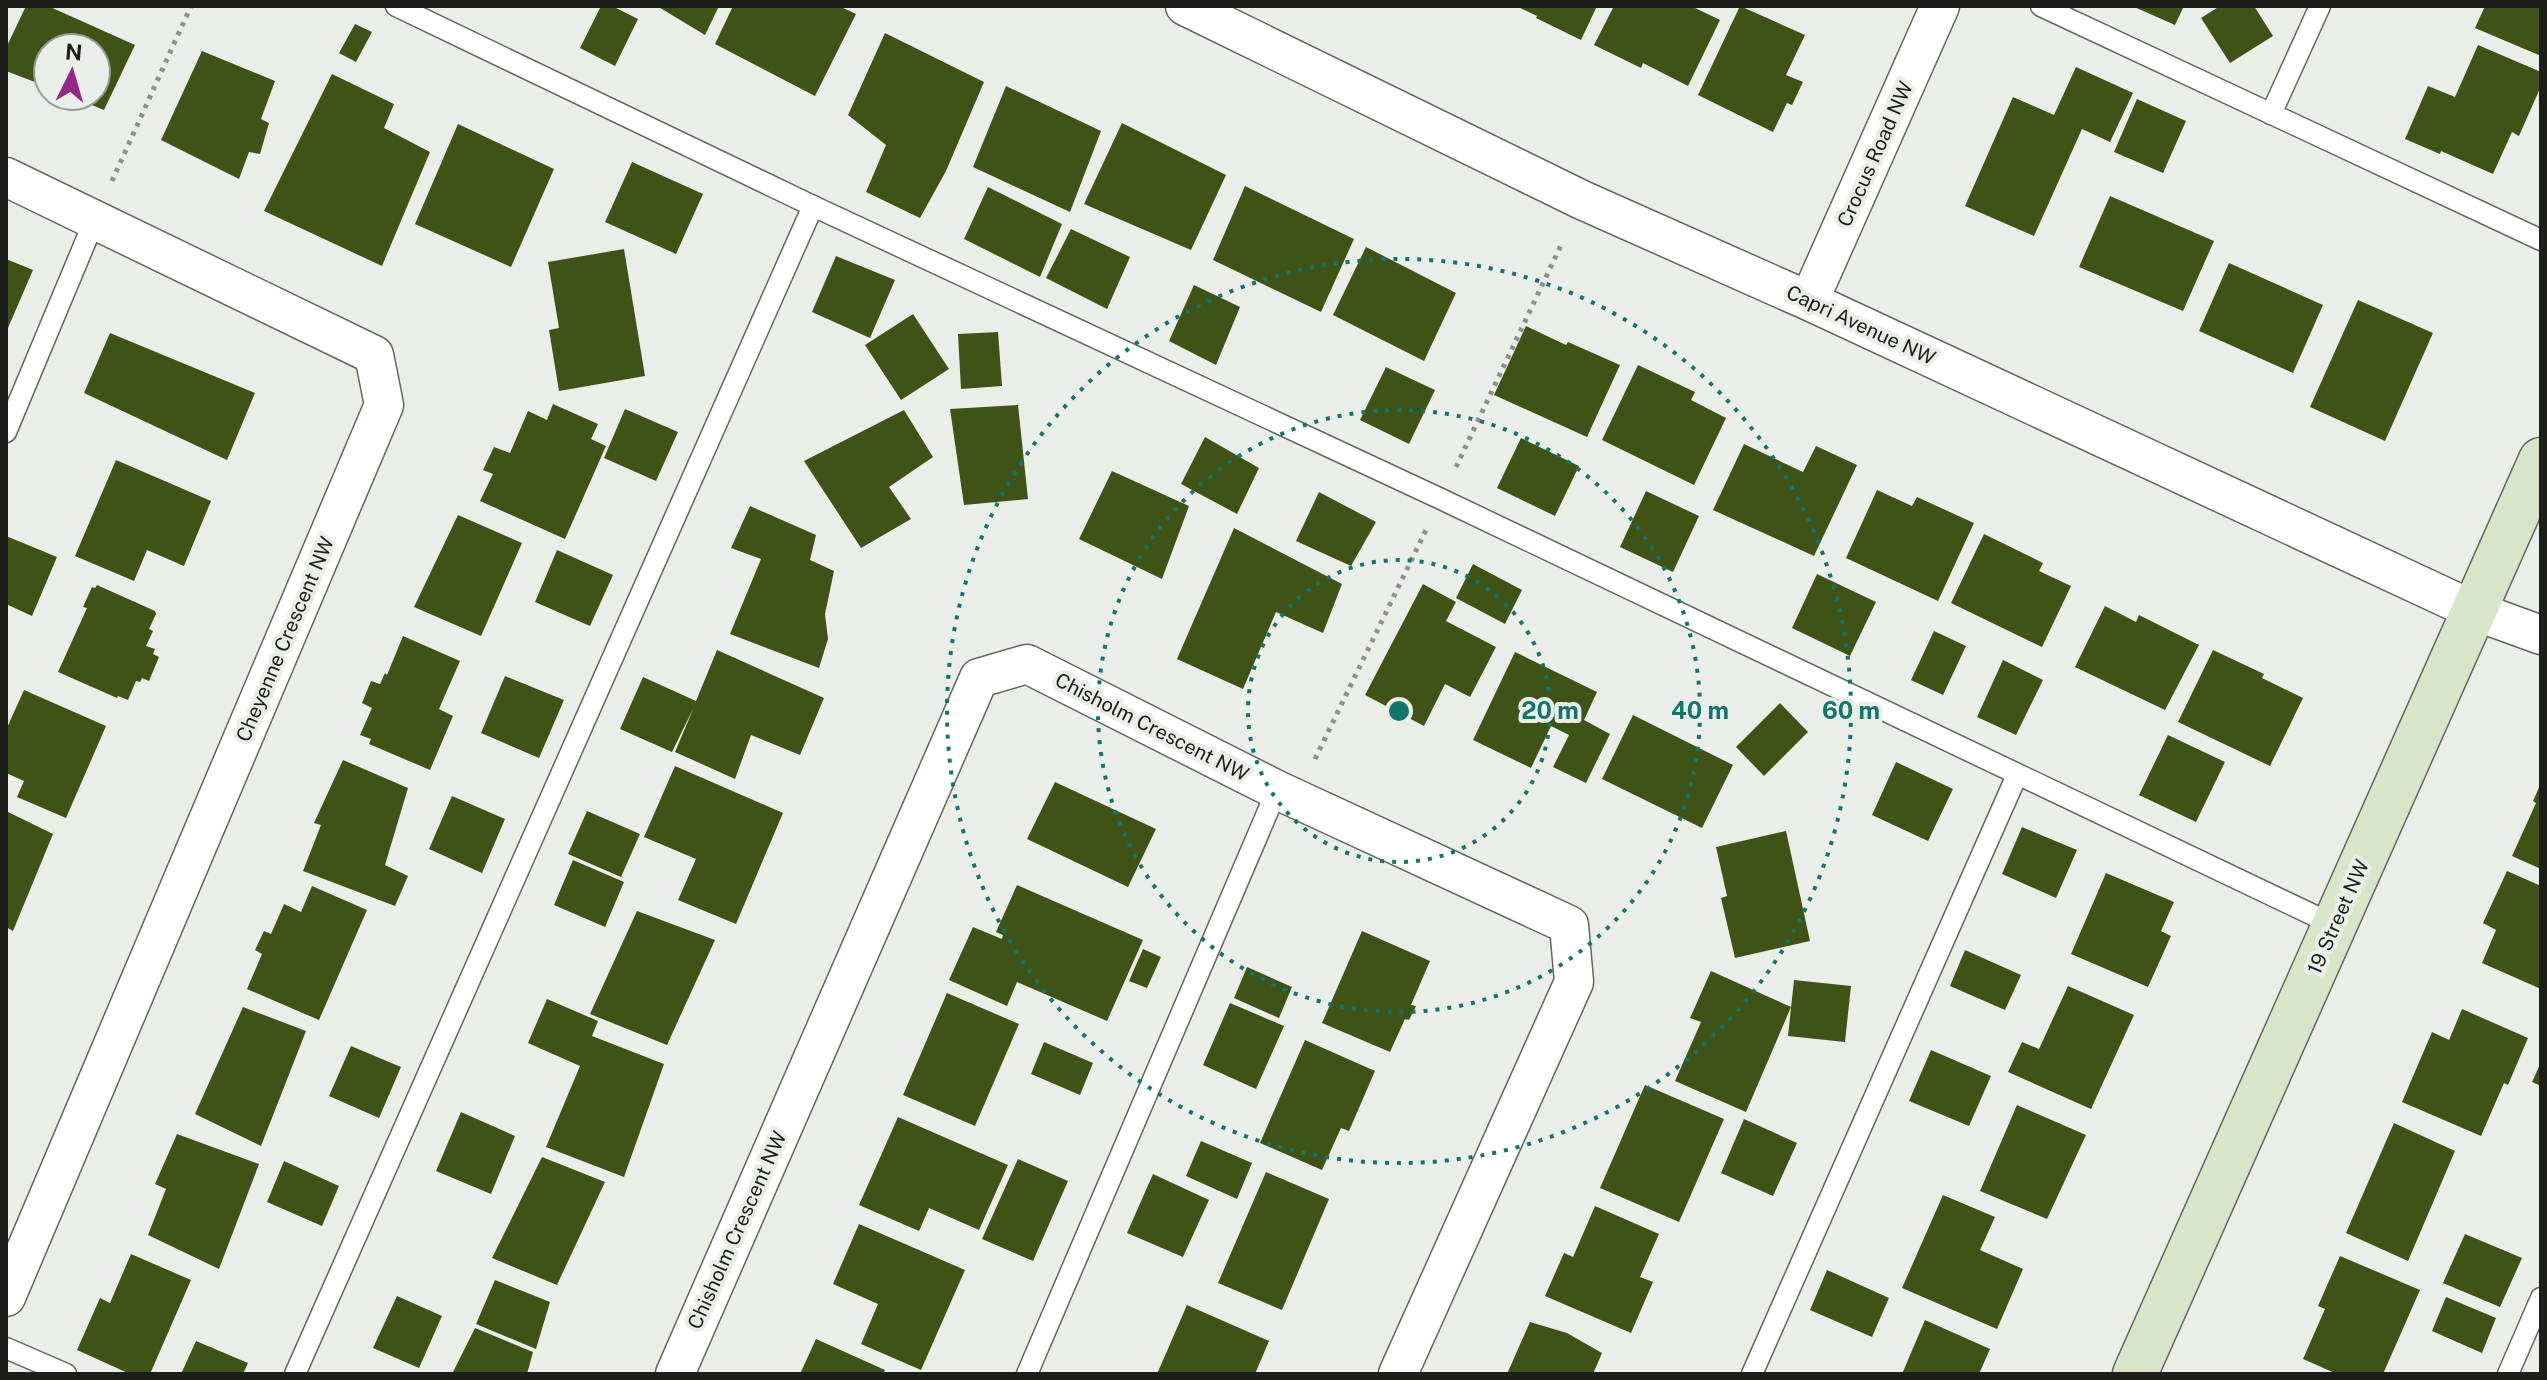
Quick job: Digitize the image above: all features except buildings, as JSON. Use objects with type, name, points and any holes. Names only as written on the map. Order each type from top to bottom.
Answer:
[{"type":"street","name":"Capri Avenue NW","points":[[1185,6],[1582,200],[1809,301],[2475,611],[2541,635]]},
{"type":"street","name":"Crocus Road NW","points":[[1809,301],[1940,6]]},
{"type":"street","name":"Cheyenne Crescent NW","points":[[6,177],[374,355],[384,405],[6,1297]]},
{"type":"street","name":"19 Street NW","points":[[2135,1374],[2541,460]]},
{"type":"street","name":"Chisholm Crescent NW","points":[[675,1374],[979,678],[1027,664],[1277,790],[1569,925],[1574,982],[1398,1374]]},
{"type":"lane","points":[[396,6],[813,206],[1455,505],[2334,925]]},
{"type":"lane","points":[[2041,6],[2541,240]]},
{"type":"lane","points":[[2271,114],[2320,6]]},
{"type":"lane","points":[[295,1374],[813,206]]},
{"type":"lane","points":[[6,432],[95,219]]},
{"type":"lane","points":[[1752,1374],[2017,775]]},
{"type":"lane","points":[[1027,1374],[1277,790]]},
{"type":"lane","points":[[2508,1374],[2541,1298]]},
{"type":"lane","points":[[6,1348],[66,1374]]},
{"type":"path","points":[[95,219],[191,6]]}]
